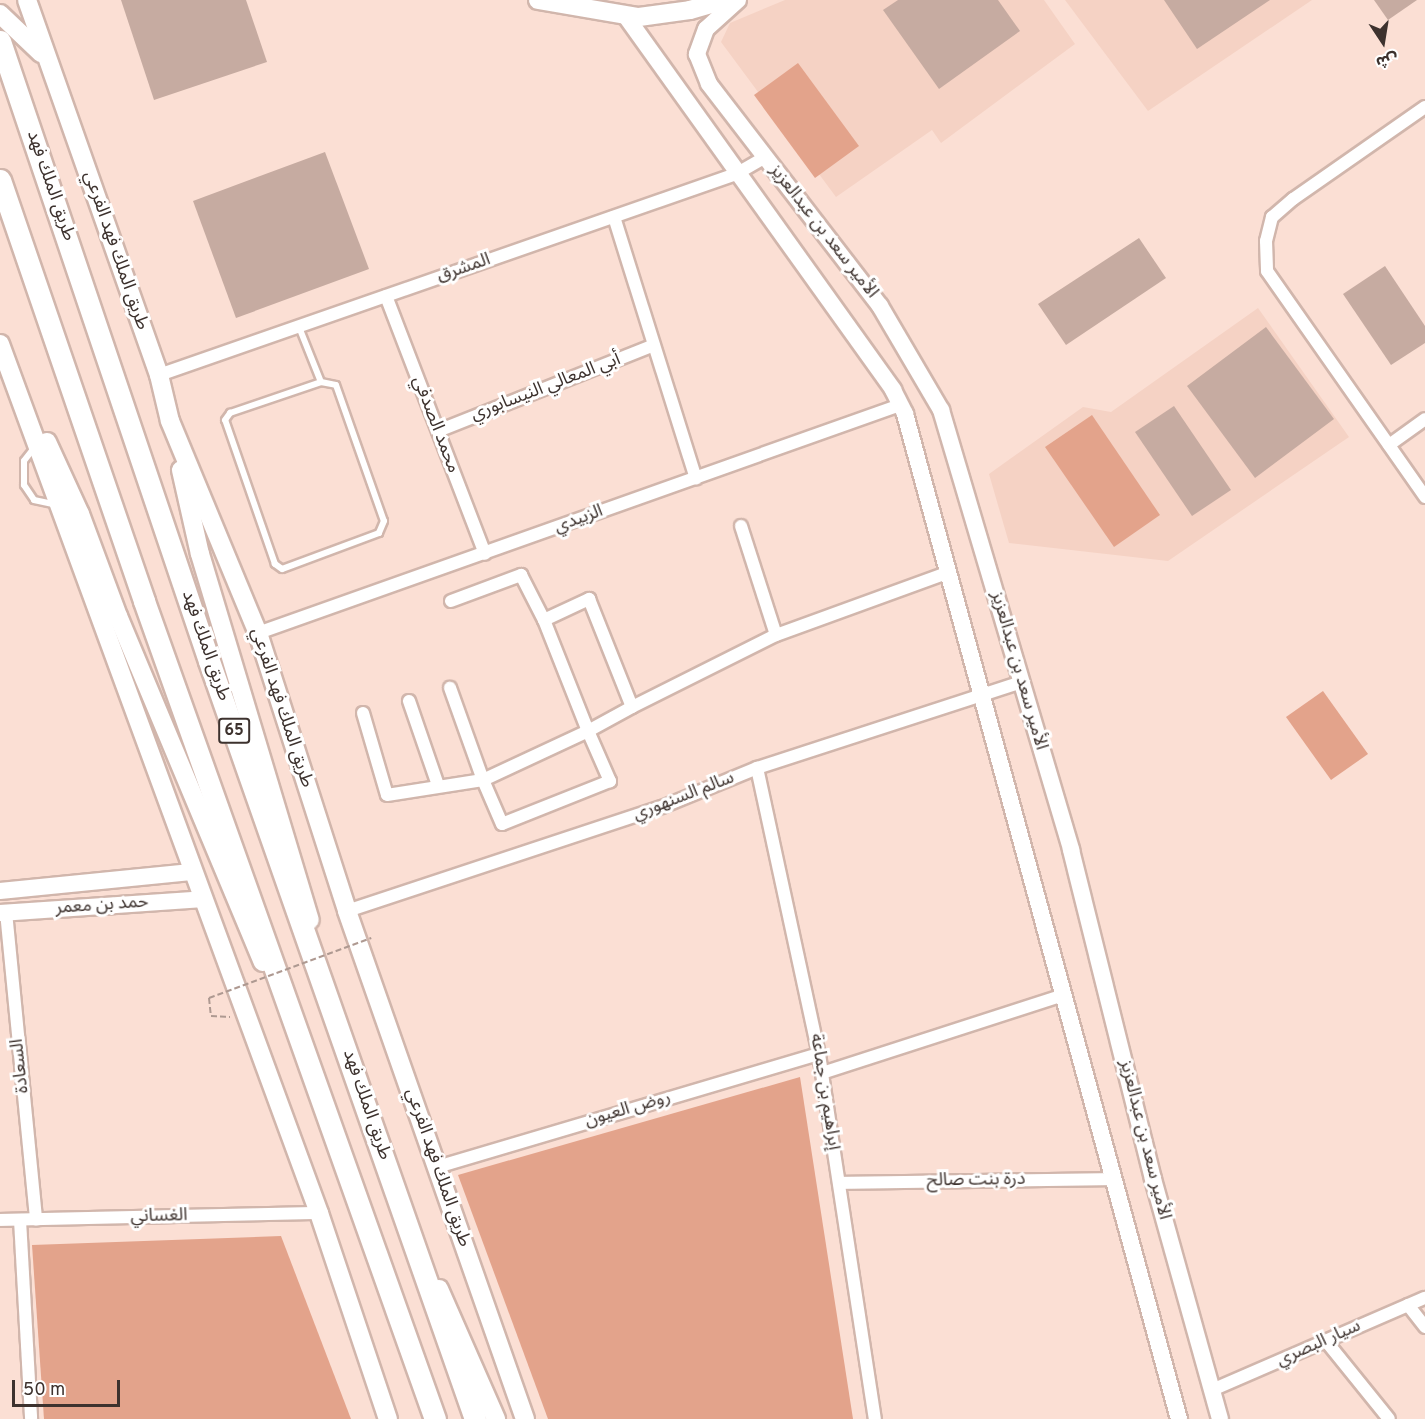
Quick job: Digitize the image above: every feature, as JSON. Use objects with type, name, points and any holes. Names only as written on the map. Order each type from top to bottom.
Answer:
[{"type":"highway","name":"طريق الملك فهد","points":[[0,42],[209,661],[358,1079],[475,1419]]},
{"type":"highway","name":"65","points":[[0,180],[418,1371],[432,1419]]},
{"type":"main road","points":[[16,0],[71,125]]},
{"type":"main road","name":"طريق الملك فهد الفرعي","points":[[29,0],[159,375],[170,421],[258,633],[347,911],[525,1419]]},
{"type":"main road","points":[[538,0],[625,15],[722,9]]},
{"type":"main road","points":[[0,14],[41,53]]},
{"type":"main road","points":[[0,339],[80,514],[145,681],[321,1096]]},
{"type":"main road","points":[[0,344],[191,872],[204,899],[319,1213],[388,1419]]},
{"type":"main road","points":[[170,421],[200,554],[358,1079]]},
{"type":"main road","points":[[393,1185],[496,1419]]},
{"type":"street","name":"الأمير سعد بن عبدالعزيز","points":[[738,0],[722,9],[706,29],[697,54],[709,84],[880,306],[941,410],[1071,850],[1153,1179],[1220,1419]]},
{"type":"street","name":"الأمير سعد بن عبدالعزيز","points":[[625,15],[900,405],[949,572],[1179,1419]]},
{"type":"street","points":[[1425,107],[1293,199],[1272,217],[1266,242],[1267,271],[1425,497]]},
{"type":"street","name":"المشرق","points":[[159,375],[736,174],[765,157]]},
{"type":"street","points":[[614,217],[696,478]]},
{"type":"street","name":"محمد الصدفي","points":[[386,296],[485,554]]},
{"type":"street","name":"أبي المعالي النيسابوري","points":[[438,431],[654,345]]},
{"type":"street","name":"الزبيدي","points":[[258,633],[900,405]]},
{"type":"street","points":[[1389,445],[1425,418]]},
{"type":"street","points":[[741,526],[776,635]]},
{"type":"street","points":[[363,713],[387,795],[438,785],[483,780],[588,731],[776,635],[949,572]]},
{"type":"street","points":[[450,688],[483,780],[503,825],[608,783],[609,774],[588,731],[544,620],[521,575],[451,602]]},
{"type":"street","points":[[544,620],[589,599],[632,707]]},
{"type":"street","name":"سالم السنهوري","points":[[347,911],[662,807],[757,768],[1021,682]]},
{"type":"street","points":[[409,701],[438,785]]},
{"type":"street","name":"إبراهيم بن جماعة","points":[[757,768],[819,1054],[875,1419]]},
{"type":"street","name":"حمد بن معمر","points":[[0,891],[191,872]]},
{"type":"street","name":"حمد بن معمر","points":[[3,913],[204,899]]},
{"type":"street","name":"السعادة","points":[[3,913],[36,1220]]},
{"type":"street","points":[[822,1073],[1064,995]]},
{"type":"street","name":"روض العيون","points":[[437,1167],[819,1054]]},
{"type":"street","name":"درة بنت صالح","points":[[839,1183],[1113,1179]]},
{"type":"street","name":"الغساني","points":[[0,1220],[319,1213]]},
{"type":"street","points":[[20,1220],[31,1419]]},
{"type":"street","name":"سيار البصري","points":[[1212,1390],[1425,1298]]},
{"type":"street","points":[[1408,1305],[1425,1327]]},
{"type":"street","points":[[1326,1341],[1389,1419]]},
{"type":"lane","points":[[722,9],[750,0]]},
{"type":"lane","points":[[299,327],[321,382]]},
{"type":"lane","points":[[321,382],[336,385],[383,528],[369,537],[282,569],[275,564],[225,420],[230,413],[321,382]]},
{"type":"lane","points":[[37,446],[24,461],[24,485],[34,500],[58,506]]},
{"type":"path","points":[[211,1016],[209,998],[371,938]]},
{"type":"shaded area","points":[[785,0],[1044,0],[1075,44],[941,143],[932,130],[836,197],[721,42],[730,23]]},
{"type":"shaded area","points":[[1065,0],[1312,0],[1148,111]]},
{"type":"shaded area","points":[[798,63],[859,146],[815,178],[754,95]]},
{"type":"shaded area","points":[[1258,308],[1349,437],[1168,561],[1009,543],[989,474],[1083,407],[1111,412]]},
{"type":"shaded area","points":[[1092,415],[1160,515],[1114,547],[1045,447]]},
{"type":"shaded area","points":[[1323,691],[1368,754],[1331,780],[1286,717]]},
{"type":"shaded area","points":[[800,1077],[853,1419],[548,1419],[458,1175]]},
{"type":"shaded area","points":[[281,1236],[351,1419],[44,1419],[32,1245]]},
{"type":"building","points":[[121,0],[246,0],[267,62],[154,100]]},
{"type":"building","points":[[898,0],[998,0],[1020,31],[939,89],[883,10]]},
{"type":"building","points":[[1164,0],[1270,0],[1197,49]]},
{"type":"building","points":[[1374,0],[1417,0],[1388,20]]},
{"type":"building","points":[[325,152],[369,269],[236,318],[193,201]]},
{"type":"building","points":[[1139,238],[1166,278],[1066,345],[1038,304]]},
{"type":"building","points":[[1385,266],[1425,326],[1425,343],[1391,365],[1343,294]]},
{"type":"building","points":[[1266,327],[1334,419],[1255,478],[1187,386]]},
{"type":"building","points":[[1174,406],[1231,490],[1192,516],[1135,432]]}]
